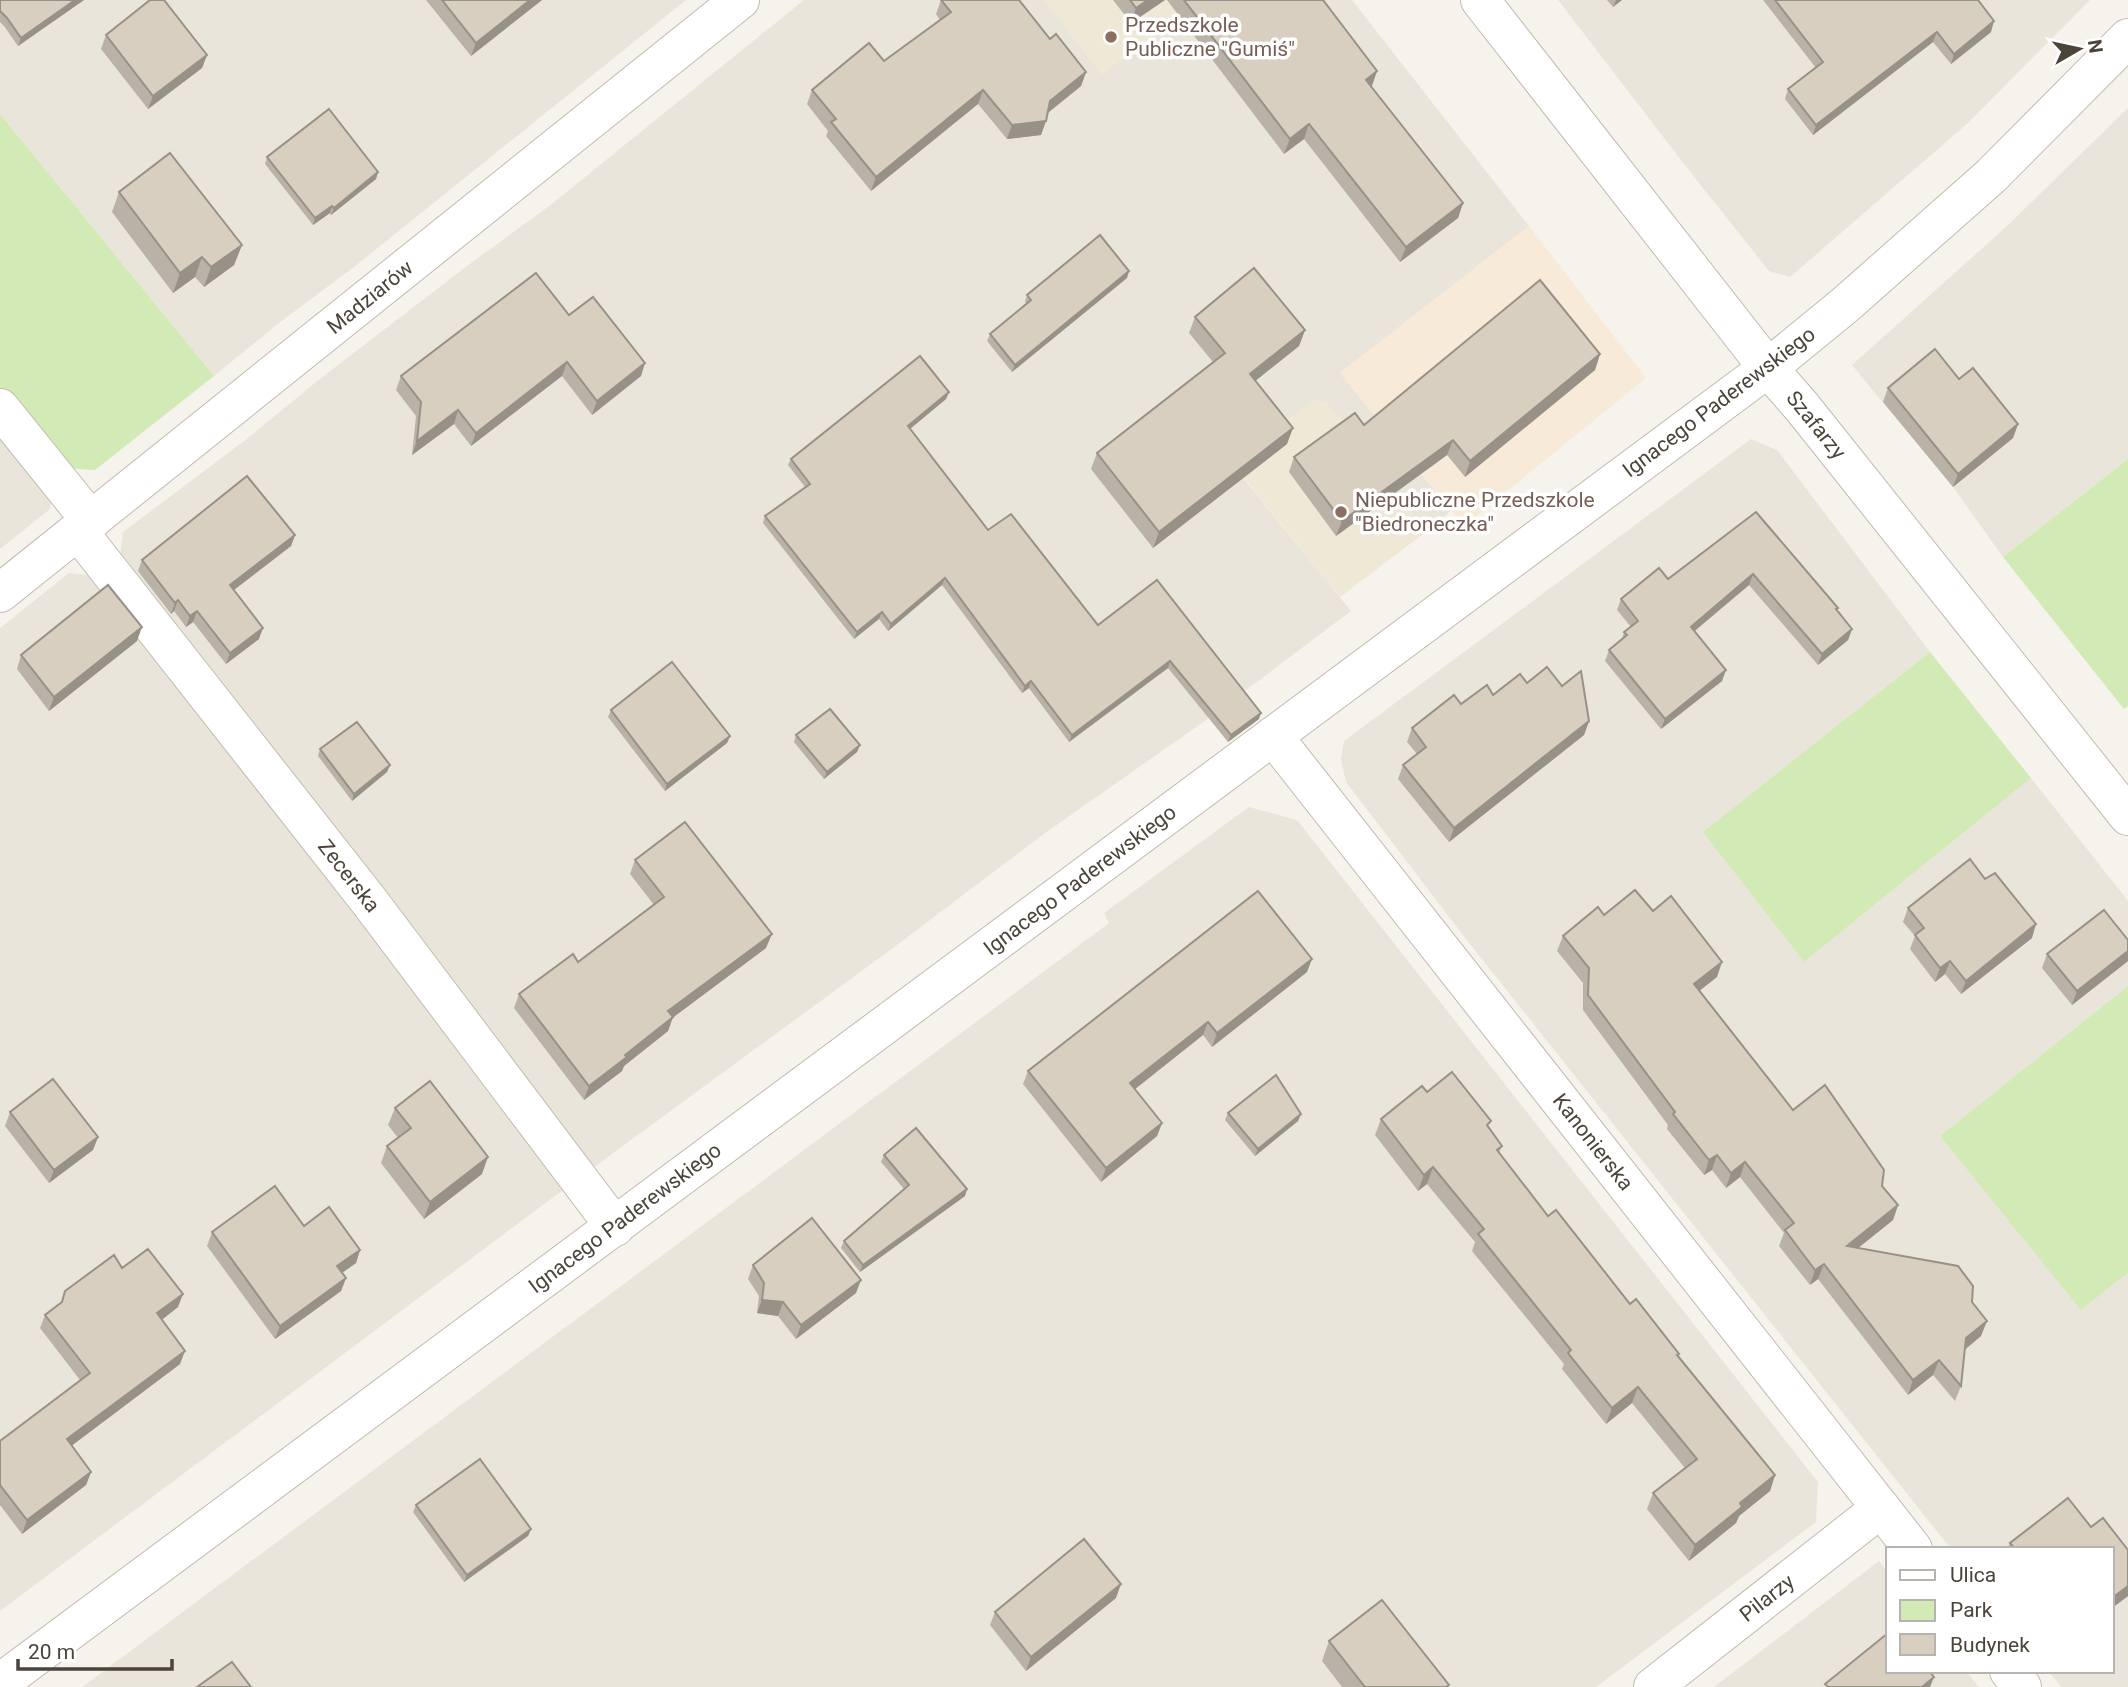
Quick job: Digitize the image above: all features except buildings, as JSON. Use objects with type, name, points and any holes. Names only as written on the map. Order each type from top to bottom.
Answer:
[{"type":"street","name":"Madziarów","points":[[0,593],[740,0]]},
{"type":"street","name":"Szafarzy","points":[[1480,0],[1768,368],[1811,417],[2128,816]]},
{"type":"street","name":"Ignacego Paderewskiego","points":[[0,1682],[1768,368],[1991,176],[2128,38]]},
{"type":"street","name":"Zecerska","points":[[0,408],[85,526],[615,1227]]},
{"type":"street","name":"Kanonierska","points":[[1273,736],[1911,1547]]},
{"type":"street","name":"Pilarzy","points":[[1653,1687],[1881,1508]]},
{"type":"street","points":[[2011,1673],[2022,1687]]},
{"type":"shaded area","points":[[0,0],[686,0],[214,376],[0,114]]},
{"type":"shaded area","points":[[804,0],[1044,0],[1102,74],[1197,0],[1352,0],[1529,226],[1340,373],[1451,511],[1426,532],[1349,428],[1326,404],[1313,400],[1233,465],[1351,611],[1209,718],[1041,836],[590,1170],[119,565],[123,532],[471,263],[548,207]]},
{"type":"shaded area","name":"Przedszkole Publiczne \"Gumiś\"","points":[[1044,0],[1197,0],[1102,74]]},
{"type":"shaded area","points":[[1558,0],[2090,0],[1968,123],[1790,277],[1769,271]]},
{"type":"shaded area","points":[[2128,108],[2128,459],[2003,557],[1953,487],[1852,365],[2006,227]]},
{"type":"shaded area","points":[[1529,226],[1646,378],[1464,526],[1340,373]]},
{"type":"shaded area","name":"Niepubliczne Przedszkole \"Biedroneczka\"","points":[[1313,400],[1326,404],[1349,428],[1426,532],[1340,597],[1233,464]]},
{"type":"shaded area","points":[[0,435],[51,501],[50,509],[0,549]]},
{"type":"shaded area","points":[[1751,439],[1777,450],[1930,652],[1704,832],[1804,962],[2031,778],[2128,901],[2128,986],[1940,1136],[2082,1309],[2128,1273],[2128,1687],[2061,1687],[2050,1673],[2114,1673],[2114,1547],[1949,1547],[1466,939],[1346,782],[1341,759],[1344,741]]},
{"type":"shaded area","points":[[69,573],[103,577],[567,1187],[0,1611],[0,628]]},
{"type":"shaded area","points":[[1249,807],[1297,820],[1818,1482],[1816,1522],[1596,1687],[82,1687],[1109,923],[1104,913]]},
{"type":"shaded area","points":[[1879,1561],[1886,1570],[1886,1673],[1968,1673],[1979,1687],[1714,1687]]},
{"type":"green space","points":[[0,114],[214,376],[95,470],[62,468],[0,390]]},
{"type":"green space","points":[[2128,459],[2128,706],[2124,709],[2003,557]]},
{"type":"green space","points":[[1930,652],[2031,778],[1804,962],[1703,832]]},
{"type":"green space","points":[[2128,986],[2128,1273],[2081,1310],[1940,1136]]},
{"type":"place","name":"Przedszkole Publiczne \"Gumiś\"","points":[[1111,37]]},
{"type":"place","name":"Niepubliczne Przedszkole \"Biedroneczka\"","points":[[1341,512]]}]
